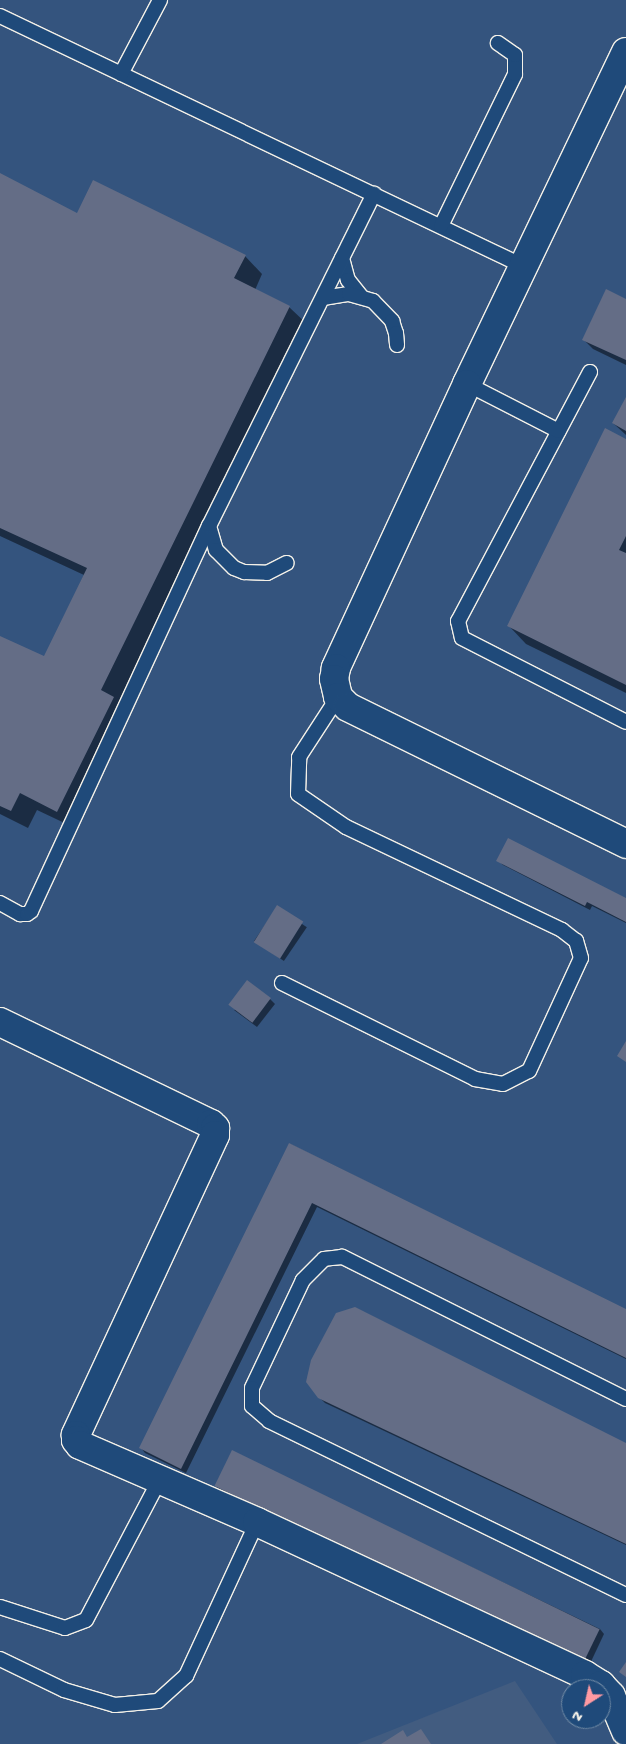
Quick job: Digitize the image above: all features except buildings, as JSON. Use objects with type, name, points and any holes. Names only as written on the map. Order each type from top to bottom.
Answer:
[{"type":"street","points":[[626,52],[467,384],[336,668],[334,679],[338,697],[348,707],[626,844]]},
{"type":"street","points":[[0,1022],[211,1124],[215,1128],[215,1134],[76,1435],[76,1440],[80,1445],[257,1522],[591,1679]]},
{"type":"street","points":[[611,1690],[626,1697]]},
{"type":"street","points":[[611,1696],[626,1731]]},
{"type":"lane","points":[[121,74],[160,0]]},
{"type":"lane","points":[[0,16],[523,266]]},
{"type":"lane","points":[[441,226],[515,74],[515,55],[498,43]]},
{"type":"lane","points":[[0,903],[20,914],[27,914],[31,911],[209,526],[374,194]]},
{"type":"lane","points":[[342,258],[348,280],[361,296]]},
{"type":"lane","points":[[322,298],[349,294],[373,301],[392,321],[396,333],[396,345]]},
{"type":"lane","points":[[590,372],[458,621],[462,638],[626,722]]},
{"type":"lane","points":[[467,384],[558,431]]},
{"type":"lane","points":[[209,526],[216,550],[234,568],[244,572],[267,573],[287,563]]},
{"type":"lane","points":[[282,983],[475,1079],[503,1084],[529,1071],[581,958],[576,941],[562,930],[346,826],[298,794],[299,757],[338,697]]},
{"type":"lane","points":[[626,1398],[342,1258],[324,1259],[303,1280],[252,1388],[252,1406],[269,1421],[626,1595]]},
{"type":"lane","points":[[0,1606],[64,1628],[86,1620],[160,1480]]},
{"type":"lane","points":[[0,1659],[64,1690],[114,1705],[158,1701],[186,1676],[257,1522]]},
{"type":"shaded area","points":[[515,1681],[557,1744],[357,1744]]}]
